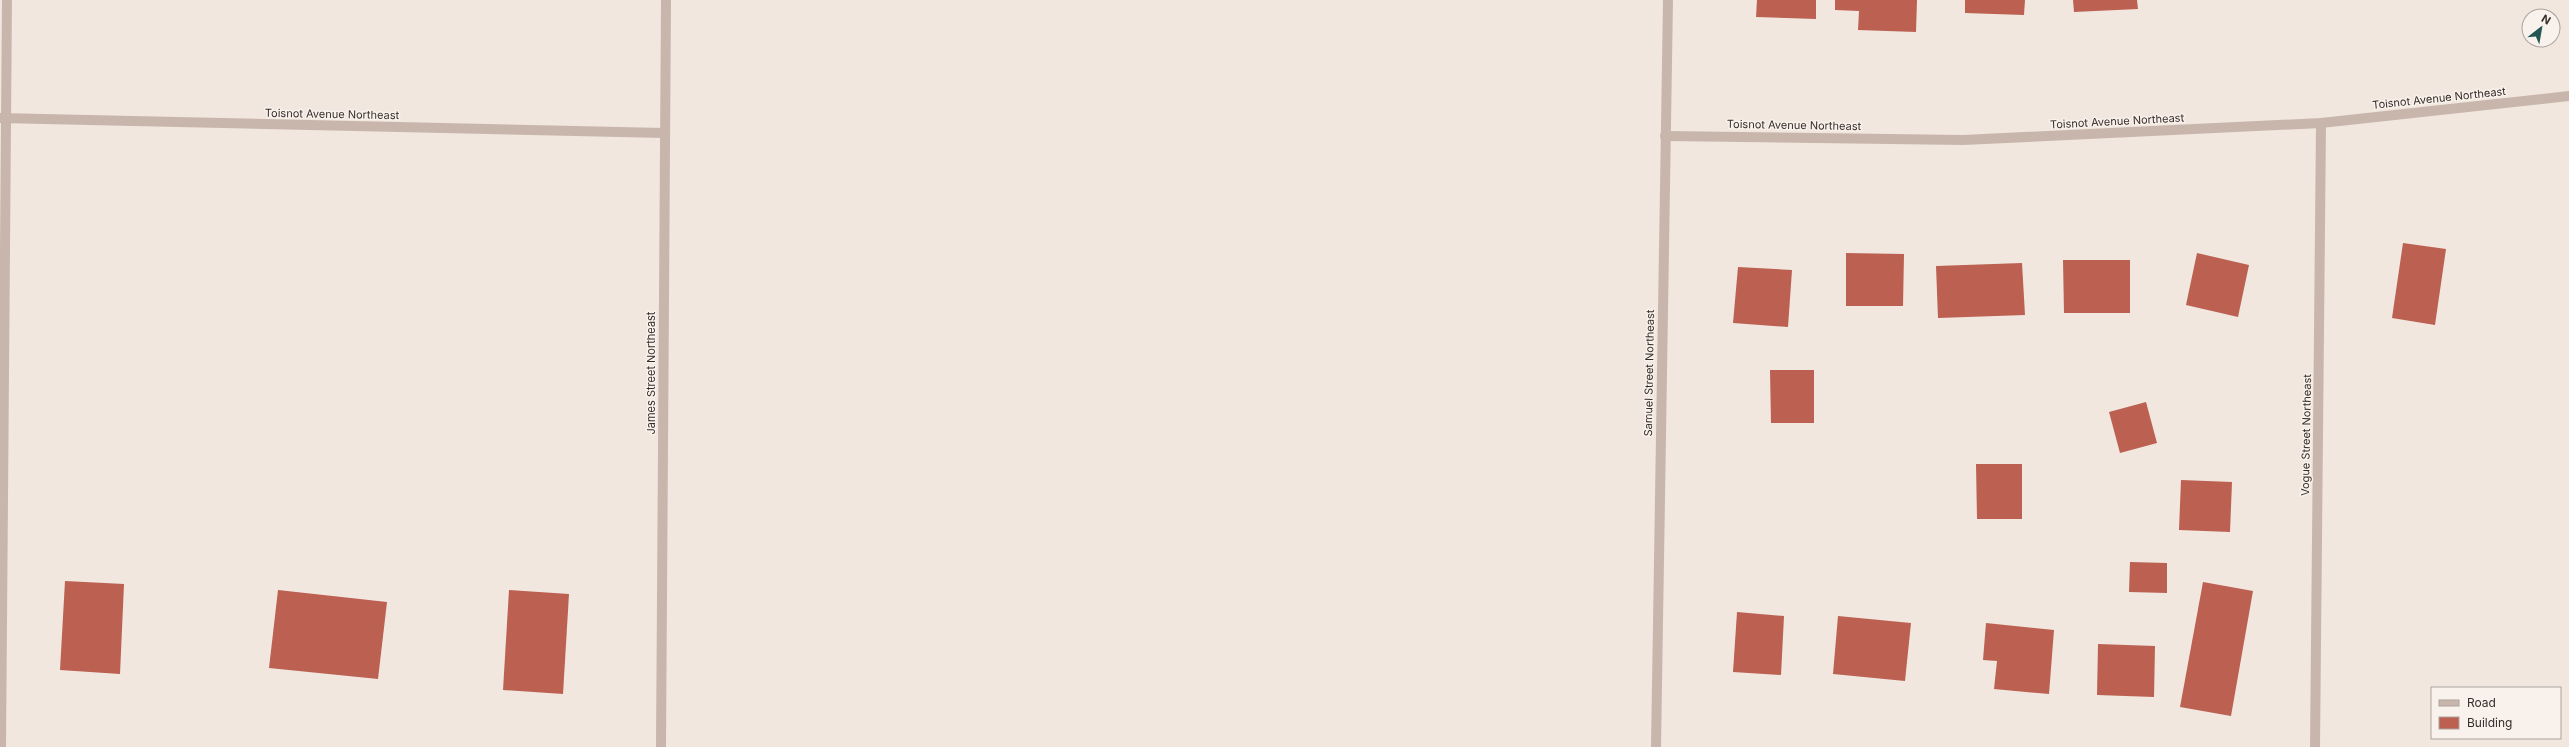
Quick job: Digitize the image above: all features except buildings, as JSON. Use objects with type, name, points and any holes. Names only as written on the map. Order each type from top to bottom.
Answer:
[{"type":"street","points":[[1,747],[3,118],[7,0]]},
{"type":"street","name":"James Street Northeast","points":[[661,747],[666,0]]},
{"type":"street","name":"Samuel Street Northeast","points":[[1656,747],[1668,0]]},
{"type":"street","name":"Toisnot Avenue Northeast","points":[[1665,136],[1963,140],[2321,123],[2569,96]]},
{"type":"street","name":"Toisnot Avenue Northeast","points":[[3,118],[664,133]]},
{"type":"street","name":"Vogue Street Northeast","points":[[2315,747],[2321,123]]}]
